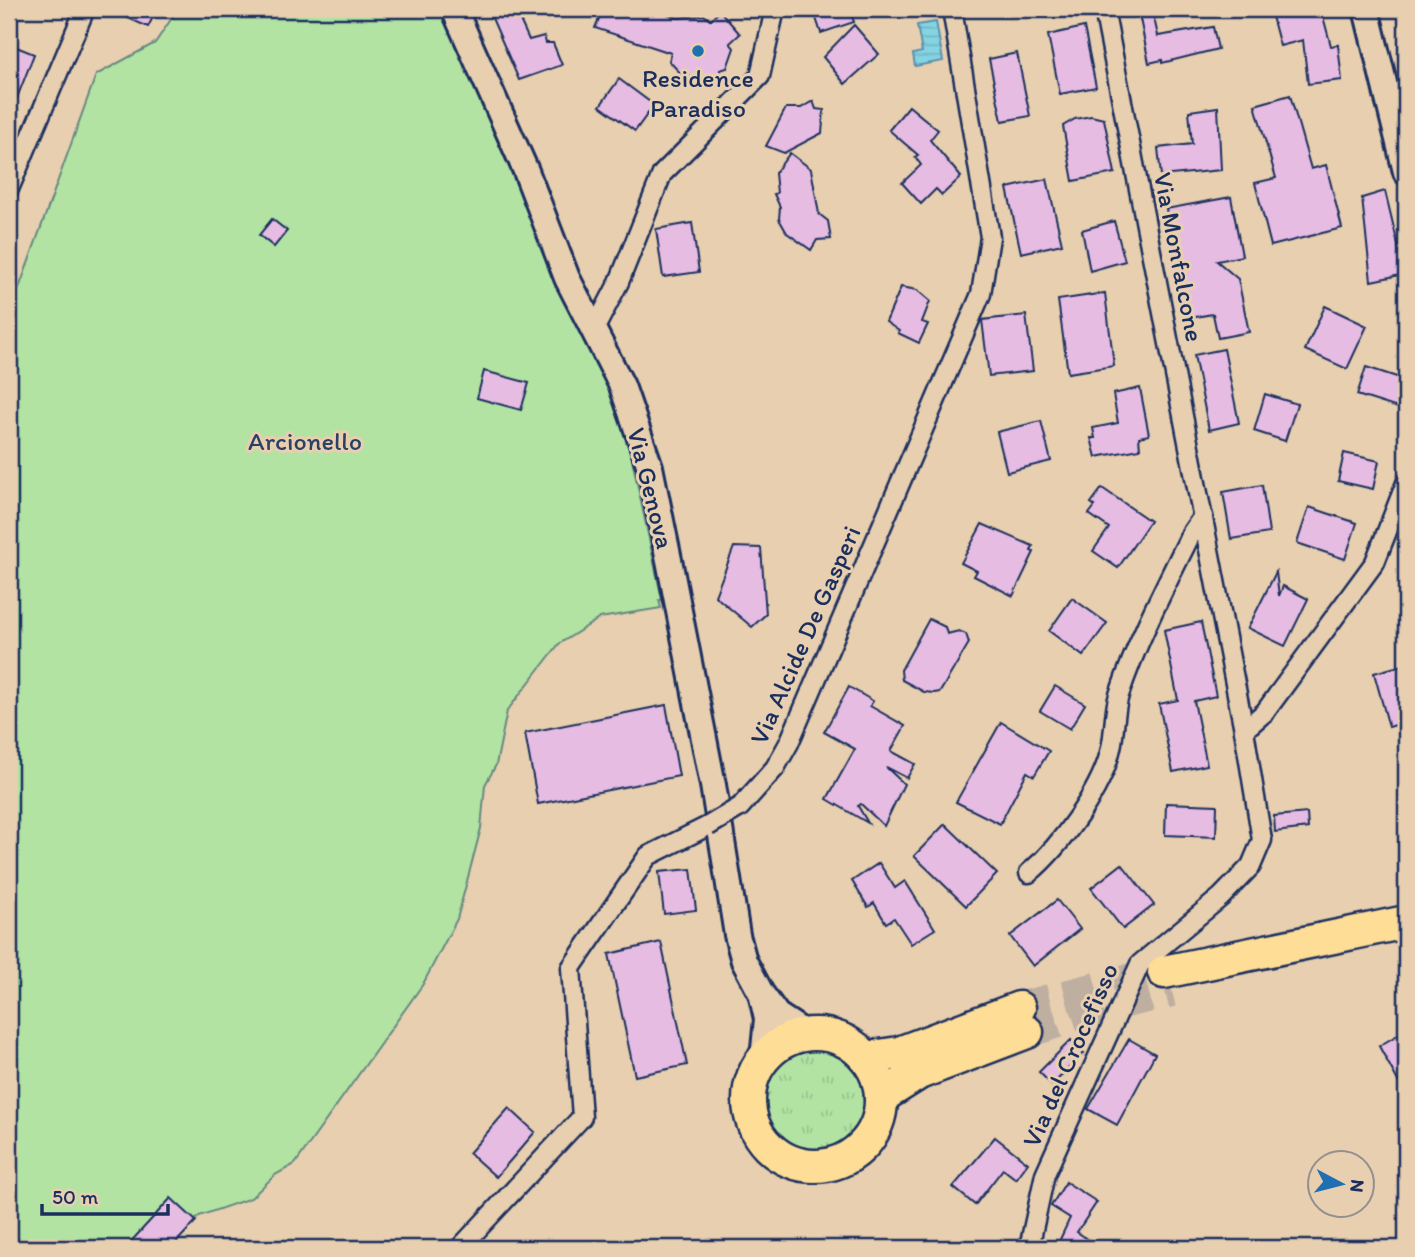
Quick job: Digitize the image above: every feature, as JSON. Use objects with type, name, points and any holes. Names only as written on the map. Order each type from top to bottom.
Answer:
[{"type":"highway","points":[[1406,922],[1168,981],[1406,942]]},
{"type":"highway","points":[[1023,1020],[919,1073],[881,1097],[877,1076],[866,1058],[899,1054],[1023,1020]]},
{"type":"highway","points":[[763,1059],[782,1042],[806,1034]]},
{"type":"highway","name":"Via Genova","points":[[806,1034],[839,1038],[866,1058]]},
{"type":"highway","name":"Via Genova","points":[[763,1059],[754,1076],[749,1095],[754,1123],[770,1148],[786,1159],[804,1165],[823,1165],[842,1160],[859,1149],[875,1126],[881,1097]]},
{"type":"main road","name":"Via Genova","points":[[454,9],[526,171],[568,278],[622,386],[650,467],[713,785],[737,935],[744,961],[761,993],[777,1015],[806,1034]]},
{"type":"main road","points":[[1366,9],[1406,172]]},
{"type":"main road","name":"Via Genova","points":[[761,993],[767,1019],[763,1059]]},
{"type":"street","points":[[9,189],[85,9]]},
{"type":"street","points":[[595,328],[619,282],[662,174],[760,76],[775,9]]},
{"type":"street","name":"Via Alcide De Gasperi","points":[[460,1248],[582,1117],[571,968],[648,856],[740,807],[775,768],[789,743],[981,294],[990,237],[952,9]]},
{"type":"street","name":"Via Monfalcone","points":[[1104,9],[1244,730]]},
{"type":"street","points":[[1244,730],[1265,712],[1375,562],[1406,483]]},
{"type":"street","points":[[1029,873],[1083,809],[1100,779],[1111,750],[1118,698],[1137,647],[1192,532],[1203,516]]},
{"type":"street","name":"Via del Crocefisso","points":[[1029,1248],[1045,1174],[1140,964],[1221,897],[1251,866],[1262,840],[1244,730]]},
{"type":"green space","name":"Arcionello","points":[[178,9],[441,9],[566,300],[603,364],[630,450],[662,600],[659,600],[661,608],[600,618],[559,644],[507,711],[496,765],[485,785],[481,828],[457,919],[423,984],[295,1164],[275,1175],[251,1198],[199,1216],[171,1248],[9,1248],[9,316],[96,75],[155,43]]},
{"type":"green space","points":[[816,1047],[836,1051],[853,1062],[864,1079],[868,1099],[864,1119],[853,1136],[836,1147],[816,1151],[796,1147],[779,1136],[768,1119],[764,1099],[768,1079],[779,1062],[796,1051]]},
{"type":"water","points":[[936,22],[943,61],[915,66],[913,54],[922,52],[917,25]]},
{"type":"building","points":[[108,9],[157,9],[148,27]]},
{"type":"building","points":[[488,9],[515,9],[529,40],[544,36],[546,43],[553,43],[562,65],[519,80]]},
{"type":"building","name":"Residence Paradiso","points":[[603,9],[654,9],[678,18],[704,15],[710,20],[720,11],[740,34],[730,43],[734,48],[727,68],[720,70],[722,85],[693,89],[689,75],[683,76],[669,61],[671,53],[595,28]]},
{"type":"building","points":[[813,9],[849,9],[854,22],[821,33]]},
{"type":"building","points":[[1138,9],[1152,9],[1158,36],[1213,27],[1218,49],[1162,63],[1162,60],[1149,63]]},
{"type":"building","points":[[1270,9],[1321,9],[1331,46],[1338,45],[1342,80],[1308,84],[1303,40],[1280,46]]},
{"type":"building","points":[[854,25],[879,54],[845,84],[823,57]]},
{"type":"building","points":[[1084,27],[1096,87],[1060,94],[1048,35]]},
{"type":"building","points":[[9,44],[34,54],[10,116],[9,116]]},
{"type":"building","points":[[1017,53],[1030,116],[1002,121],[989,59]]},
{"type":"building","points":[[619,79],[654,105],[635,131],[600,106]]},
{"type":"building","points":[[1290,95],[1311,169],[1326,165],[1342,228],[1271,246],[1255,183],[1276,178],[1255,105]]},
{"type":"building","points":[[813,101],[816,109],[824,110],[822,133],[784,153],[766,146],[786,108],[801,108]]},
{"type":"building","points":[[909,106],[938,130],[930,140],[961,177],[942,195],[936,189],[921,204],[902,183],[921,165],[915,157],[918,155],[889,130]]},
{"type":"building","points":[[1218,107],[1221,170],[1161,176],[1158,148],[1192,144],[1189,111]]},
{"type":"building","points":[[1091,116],[1104,119],[1115,173],[1073,181],[1063,126],[1075,119]]},
{"type":"building","points":[[790,153],[811,169],[819,214],[828,221],[831,239],[817,240],[811,250],[787,233],[779,219],[780,207],[774,194],[777,193],[775,173]]},
{"type":"building","points":[[1047,179],[1062,244],[1021,253],[1007,188]]},
{"type":"building","points":[[1385,191],[1405,274],[1371,281],[1362,198]]},
{"type":"building","points":[[1231,197],[1242,256],[1217,261],[1238,279],[1249,332],[1218,338],[1213,314],[1189,318],[1166,209]]},
{"type":"building","points":[[272,219],[287,231],[274,247],[259,235]]},
{"type":"building","points":[[1114,221],[1125,261],[1090,271],[1082,230]]},
{"type":"building","points":[[692,223],[699,272],[663,277],[656,229]]},
{"type":"building","points":[[901,287],[917,290],[930,301],[922,322],[928,324],[919,343],[898,333],[899,331],[886,322]]},
{"type":"building","points":[[1105,293],[1114,366],[1068,373],[1058,300]]},
{"type":"building","points":[[1325,306],[1367,326],[1347,369],[1305,350]]},
{"type":"building","points":[[1026,315],[1033,371],[989,376],[982,320]]},
{"type":"building","points":[[1224,349],[1239,423],[1209,430],[1194,355]]},
{"type":"building","points":[[1366,367],[1406,380],[1404,410],[1357,395]]},
{"type":"building","points":[[484,371],[529,383],[521,410],[477,398]]},
{"type":"building","points":[[1140,388],[1149,435],[1139,437],[1140,449],[1096,457],[1091,438],[1095,438],[1093,428],[1118,423],[1113,394]]},
{"type":"building","points":[[1265,394],[1297,404],[1285,441],[1254,431]]},
{"type":"building","points":[[1041,421],[1051,461],[1007,472],[997,432]]},
{"type":"building","points":[[1344,453],[1379,461],[1373,489],[1338,481]]},
{"type":"building","points":[[1262,485],[1269,533],[1231,539],[1223,492]]},
{"type":"building","points":[[1102,488],[1150,521],[1118,568],[1093,551],[1109,528],[1089,514],[1095,506],[1091,503]]},
{"type":"building","points":[[1309,507],[1357,523],[1345,559],[1297,543]]},
{"type":"building","points":[[982,524],[1033,546],[1031,551],[1034,552],[1013,596],[974,576],[977,571],[961,563]]},
{"type":"building","points":[[734,547],[761,548],[766,614],[752,627],[715,596]]},
{"type":"building","points":[[1276,572],[1279,596],[1283,586],[1308,599],[1285,646],[1248,628]]},
{"type":"building","points":[[1072,598],[1107,623],[1083,656],[1049,631]]},
{"type":"building","points":[[929,619],[945,627],[947,634],[959,631],[966,634],[969,643],[940,692],[934,693],[924,692],[902,680],[901,670]]},
{"type":"building","points":[[1201,622],[1216,696],[1194,701],[1207,765],[1173,772],[1159,704],[1178,700],[1164,630]]},
{"type":"building","points":[[1406,664],[1406,722],[1389,727],[1374,673]]},
{"type":"building","points":[[1055,686],[1085,704],[1070,729],[1040,711]]},
{"type":"building","points":[[849,687],[873,701],[870,706],[905,726],[891,751],[915,764],[907,778],[886,767],[904,784],[884,826],[861,804],[858,806],[868,823],[827,799],[855,749],[824,732]]},
{"type":"building","points":[[666,705],[679,776],[538,804],[525,733]]},
{"type":"building","points":[[1001,722],[1049,751],[1034,776],[1027,772],[1000,824],[956,802]]},
{"type":"building","points":[[1166,803],[1217,805],[1216,837],[1165,835]]},
{"type":"building","points":[[1307,813],[1308,828],[1275,832],[1274,816]]},
{"type":"building","points":[[945,824],[997,874],[966,906],[914,856]]},
{"type":"building","points":[[879,863],[895,888],[905,881],[935,929],[911,944],[894,918],[886,923],[874,903],[868,907],[852,881]]},
{"type":"building","points":[[1122,864],[1154,905],[1123,929],[1091,888]]},
{"type":"building","points":[[691,869],[696,910],[664,914],[659,872]]},
{"type":"building","points":[[1057,900],[1080,929],[1033,966],[1010,936]]},
{"type":"building","points":[[661,942],[687,1065],[635,1076],[609,954]]},
{"type":"building","points":[[1406,1030],[1406,1096],[1379,1046]]},
{"type":"building","points":[[1129,1039],[1155,1054],[1117,1125],[1088,1109]]},
{"type":"building","points":[[1071,1040],[1084,1053],[1052,1085],[1039,1072]]},
{"type":"building","points":[[509,1108],[535,1132],[496,1177],[469,1153]]},
{"type":"building","points":[[995,1137],[1028,1163],[1016,1179],[1003,1169],[975,1205],[953,1187]]},
{"type":"building","points":[[1066,1182],[1097,1202],[1077,1232],[1101,1248],[1056,1248],[1070,1218],[1051,1206]]},
{"type":"building","points":[[171,1198],[196,1221],[171,1248],[125,1248]]},
{"type":"tunnel","points":[[1019,1008],[1132,979]]},
{"type":"tunnel","points":[[1027,1032],[1100,1008],[1172,991]]},
{"type":"place","name":"Residence Paradiso","points":[[698,51]]}]
